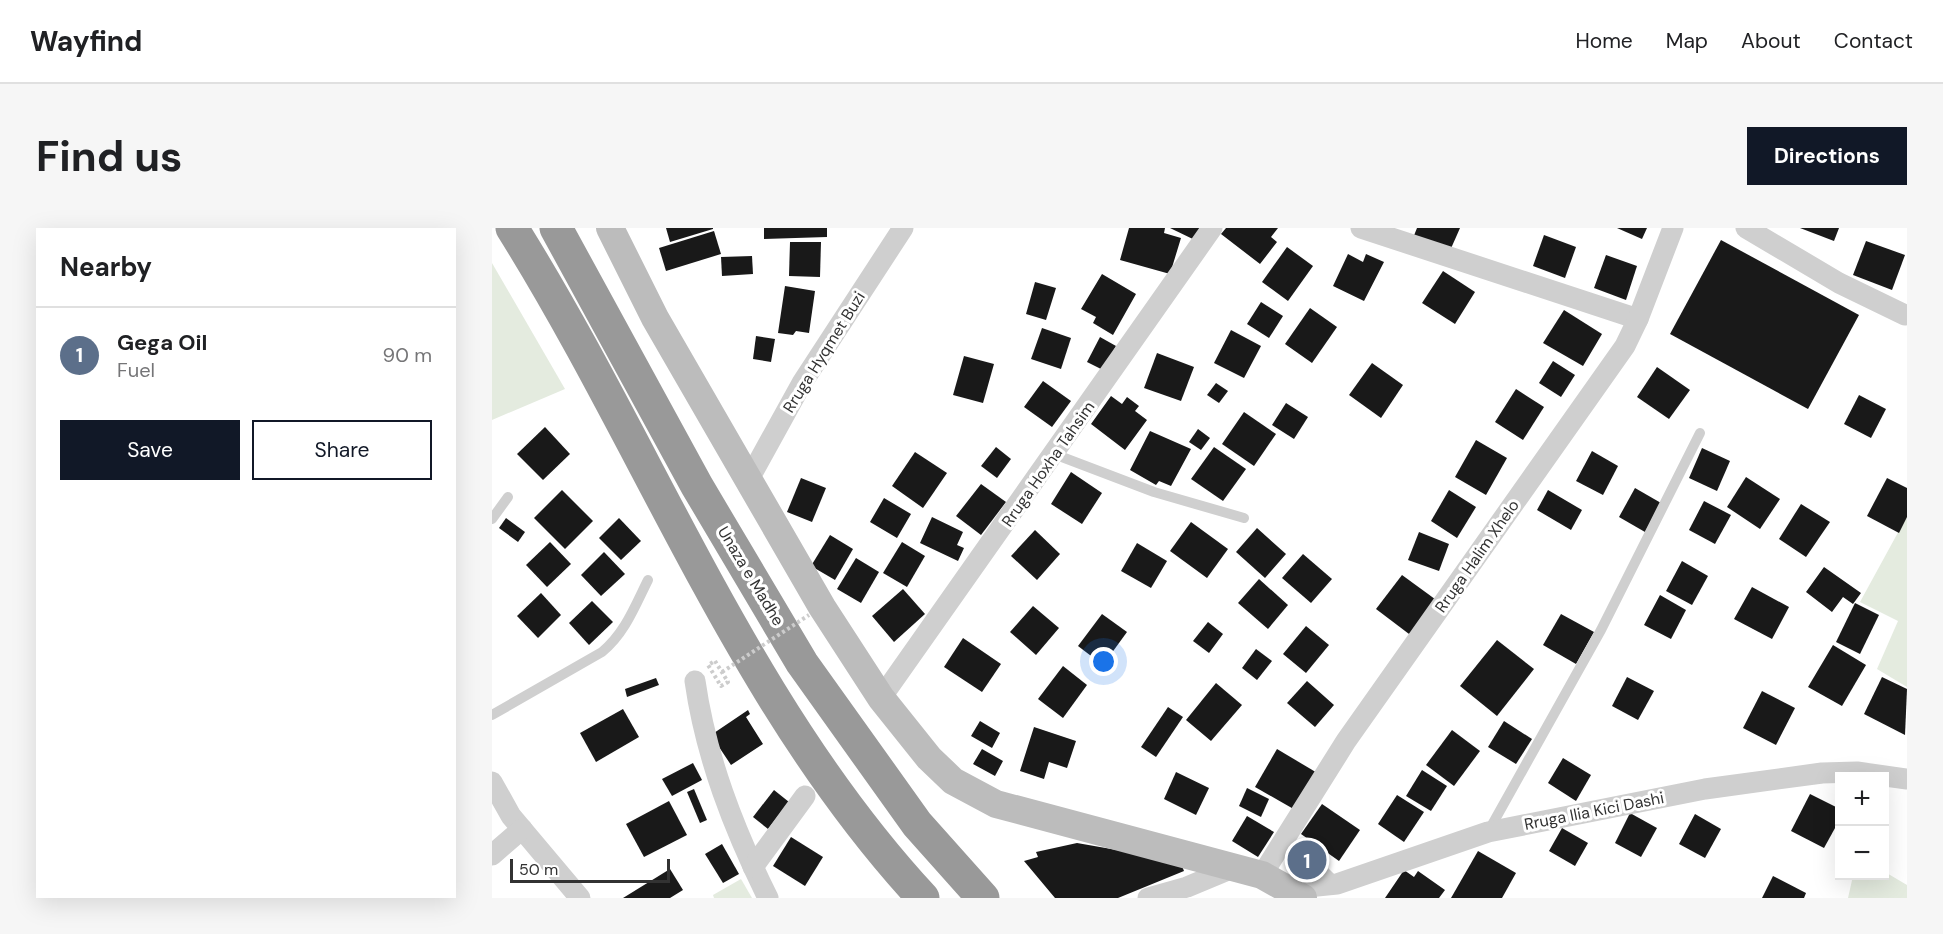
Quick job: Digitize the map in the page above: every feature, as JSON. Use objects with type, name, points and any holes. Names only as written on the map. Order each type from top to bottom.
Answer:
[{"type":"highway","points":[[512,228],[583,348],[771,696],[834,791],[923,898]]},
{"type":"highway","name":"Unaza e Madhe","points":[[556,228],[697,486],[802,663],[917,824],[983,898]]},
{"type":"main road","points":[[610,228],[655,318],[822,608],[881,698],[929,758],[953,781],[996,804],[1262,875],[1296,894]]},
{"type":"street","name":"Rruga Hyqmet Buzi","points":[[749,479],[831,337],[903,228]]},
{"type":"street","name":"Rruga Hoxha Tahsim","points":[[881,698],[1212,228]]},
{"type":"street","points":[[1361,228],[1638,319]]},
{"type":"street","name":"Rruga Halim Xhelo","points":[[1262,875],[1346,741],[1625,346],[1638,319],[1673,228]]},
{"type":"street","points":[[1746,228],[1839,283],[1905,315]]},
{"type":"street","points":[[695,681],[699,713],[733,824],[768,898]]},
{"type":"street","name":"Rruga Ilia Kici Dashi","points":[[1296,894],[1337,884],[1488,832],[1705,789],[1822,773],[1857,772],[1907,779]]},
{"type":"street","points":[[492,782],[511,816],[580,898]]},
{"type":"street","points":[[753,867],[806,796]]},
{"type":"street","points":[[492,855],[522,829]]},
{"type":"street","points":[[1148,898],[1188,886],[1235,867]]},
{"type":"lane","points":[[1488,832],[1601,630],[1700,433]]},
{"type":"lane","points":[[1054,454],[1154,492],[1244,518]]},
{"type":"lane","points":[[492,519],[508,497]]},
{"type":"lane","points":[[492,715],[608,647],[624,629],[648,580]]},
{"type":"lane","points":[[1281,842],[1318,866],[1337,884]]},
{"type":"path","points":[[722,672],[809,615]]},
{"type":"path","points":[[715,661],[722,672],[728,682],[721,686],[708,664],[715,661]]},
{"type":"shaded area","points":[[492,263],[565,389],[492,420]]},
{"type":"shaded area","points":[[1907,516],[1907,687],[1877,669],[1898,621],[1860,602]]},
{"type":"shaded area","points":[[1889,874],[1907,885],[1907,898],[1848,898],[1852,880],[1889,880]]},
{"type":"shaded area","points":[[741,879],[752,898],[714,898],[713,895]]},
{"type":"building","points":[[666,228],[713,228],[713,229],[670,242]]},
{"type":"building","points":[[764,228],[827,228],[827,237],[764,239]]},
{"type":"building","points":[[1129,228],[1165,228],[1164,233],[1181,238],[1170,274],[1120,260]]},
{"type":"building","points":[[1170,228],[1204,228],[1199,242]]},
{"type":"building","points":[[1226,228],[1278,228],[1271,237],[1277,242],[1260,264],[1221,234]]},
{"type":"building","points":[[1417,228],[1460,228],[1449,253],[1413,238]]},
{"type":"building","points":[[1617,228],[1647,228],[1642,239]]},
{"type":"building","points":[[1800,228],[1839,228],[1834,241]]},
{"type":"building","points":[[714,231],[721,254],[666,271],[659,248]]},
{"type":"building","points":[[1544,235],[1576,247],[1565,278],[1533,266]]},
{"type":"building","points":[[1721,240],[1859,315],[1808,409],[1670,334]]},
{"type":"building","points":[[1866,241],[1905,255],[1892,290],[1853,275]]},
{"type":"building","points":[[790,242],[821,242],[820,277],[789,276]]},
{"type":"building","points":[[1287,247],[1313,266],[1288,301],[1262,282]]},
{"type":"building","points":[[1348,254],[1363,262],[1366,254],[1384,262],[1364,301],[1333,286]]},
{"type":"building","points":[[1606,255],[1637,266],[1626,300],[1594,288]]},
{"type":"building","points":[[752,256],[753,274],[722,276],[721,257]]},
{"type":"building","points":[[1443,271],[1475,292],[1455,324],[1422,303]]},
{"type":"building","points":[[1102,274],[1136,294],[1113,335],[1093,323],[1096,317],[1081,309]]},
{"type":"building","points":[[1035,282],[1056,288],[1046,320],[1026,314]]},
{"type":"building","points":[[785,286],[815,291],[809,333],[796,331],[793,335],[778,333]]},
{"type":"building","points":[[1261,302],[1283,316],[1269,338],[1247,324]]},
{"type":"building","points":[[1310,308],[1337,327],[1312,363],[1285,344]]},
{"type":"building","points":[[1564,310],[1602,334],[1583,366],[1543,343]]},
{"type":"building","points":[[1042,328],[1071,338],[1061,369],[1031,359]]},
{"type":"building","points":[[1231,330],[1261,346],[1244,378],[1214,363]]},
{"type":"building","points":[[756,336],[775,339],[771,362],[753,359]]},
{"type":"building","points":[[1100,337],[1116,346],[1103,370],[1087,362]]},
{"type":"building","points":[[1157,353],[1194,367],[1181,401],[1144,388]]},
{"type":"building","points":[[964,356],[994,364],[983,403],[953,395]]},
{"type":"building","points":[[1553,361],[1575,375],[1561,397],[1539,383]]},
{"type":"building","points":[[1372,363],[1403,385],[1381,418],[1349,395]]},
{"type":"building","points":[[1657,367],[1690,390],[1669,419],[1637,397]]},
{"type":"building","points":[[1043,381],[1071,401],[1052,427],[1024,407]]},
{"type":"building","points":[[1216,383],[1228,391],[1219,403],[1207,395]]},
{"type":"building","points":[[1516,389],[1544,407],[1523,440],[1495,422]]},
{"type":"building","points":[[1859,395],[1886,409],[1871,438],[1844,424]]},
{"type":"building","points":[[1111,396],[1122,404],[1127,397],[1139,406],[1135,411],[1147,420],[1125,450],[1091,424]]},
{"type":"building","points":[[1286,403],[1308,417],[1294,439],[1272,425]]},
{"type":"building","points":[[1244,412],[1276,434],[1254,466],[1222,444]]},
{"type":"building","points":[[545,427],[570,454],[543,480],[517,454]]},
{"type":"building","points":[[1198,429],[1210,438],[1201,450],[1189,442]]},
{"type":"building","points":[[1150,431],[1191,449],[1171,486],[1159,481],[1156,485],[1130,470]]},
{"type":"building","points":[[1476,440],[1507,458],[1486,495],[1455,477]]},
{"type":"building","points":[[996,447],[1011,459],[997,478],[981,466]]},
{"type":"building","points":[[1214,447],[1246,469],[1223,501],[1191,479]]},
{"type":"building","points":[[1702,448],[1730,461],[1717,491],[1689,478]]},
{"type":"building","points":[[1592,451],[1618,466],[1603,495],[1576,481]]},
{"type":"building","points":[[915,452],[947,473],[923,508],[892,486]]},
{"type":"building","points":[[1071,472],[1102,493],[1082,524],[1051,504]]},
{"type":"building","points":[[1746,477],[1780,499],[1760,529],[1727,507]]},
{"type":"building","points":[[801,478],[826,488],[812,522],[787,512]]},
{"type":"building","points":[[1887,478],[1907,488],[1907,517],[1899,533],[1867,516]]},
{"type":"building","points":[[981,484],[1006,502],[981,535],[956,516]]},
{"type":"building","points":[[1635,488],[1661,503],[1645,532],[1619,517]]},
{"type":"building","points":[[562,490],[593,521],[565,549],[534,518]]},
{"type":"building","points":[[1449,490],[1476,507],[1457,538],[1431,521]]},
{"type":"building","points":[[1548,490],[1582,510],[1571,530],[1537,510]]},
{"type":"building","points":[[884,498],[911,514],[897,538],[870,522]]},
{"type":"building","points":[[1704,501],[1731,515],[1715,544],[1689,530]]},
{"type":"building","points":[[1801,504],[1830,522],[1806,557],[1779,539]]},
{"type":"building","points":[[932,517],[963,532],[957,545],[964,548],[958,561],[920,543]]},
{"type":"building","points":[[506,518],[525,532],[518,542],[499,528]]},
{"type":"building","points":[[619,518],[641,541],[621,560],[599,538]]},
{"type":"building","points":[[1191,522],[1228,549],[1207,578],[1170,551]]},
{"type":"building","points":[[1257,528],[1286,554],[1265,578],[1236,552]]},
{"type":"building","points":[[1035,530],[1060,554],[1037,580],[1011,556]]},
{"type":"building","points":[[1419,532],[1449,544],[1439,571],[1408,560]]},
{"type":"building","points":[[830,535],[853,549],[835,580],[811,566]]},
{"type":"building","points":[[550,542],[571,564],[547,587],[526,565]]},
{"type":"building","points":[[902,542],[925,556],[907,587],[883,573]]},
{"type":"building","points":[[1137,543],[1167,561],[1151,588],[1121,571]]},
{"type":"building","points":[[604,552],[625,574],[601,596],[581,575]]},
{"type":"building","points":[[1303,554],[1332,579],[1311,603],[1282,578]]},
{"type":"building","points":[[856,558],[879,572],[861,603],[837,589]]},
{"type":"building","points":[[1682,561],[1708,576],[1692,605],[1666,591]]},
{"type":"building","points":[[1824,567],[1861,593],[1853,604],[1843,597],[1832,612],[1806,592]]},
{"type":"building","points":[[1402,575],[1439,602],[1413,637],[1376,609]]},
{"type":"building","points":[[1259,579],[1288,605],[1268,629],[1238,603]]},
{"type":"building","points":[[1752,587],[1789,607],[1772,639],[1734,619]]},
{"type":"building","points":[[903,589],[925,614],[894,642],[872,616]]},
{"type":"building","points":[[541,593],[561,615],[538,638],[517,616]]},
{"type":"building","points":[[1660,595],[1686,610],[1671,639],[1644,625]]},
{"type":"building","points":[[592,601],[613,622],[589,645],[569,623]]},
{"type":"building","points":[[1855,603],[1879,615],[1860,654],[1836,642]]},
{"type":"building","points":[[1033,606],[1059,628],[1036,655],[1010,632]]},
{"type":"building","points":[[1102,614],[1127,632],[1103,665],[1078,646]]},
{"type":"building","points":[[1561,614],[1594,632],[1576,664],[1543,645]]},
{"type":"building","points":[[1208,622],[1223,634],[1209,653],[1193,641]]},
{"type":"building","points":[[1306,626],[1329,645],[1306,673],[1283,654]]},
{"type":"building","points":[[963,638],[1001,664],[982,692],[944,667]]},
{"type":"building","points":[[1497,640],[1534,669],[1497,716],[1460,686]]},
{"type":"building","points":[[1833,645],[1866,665],[1842,706],[1808,687]]},
{"type":"building","points":[[1256,649],[1272,661],[1257,680],[1242,668]]},
{"type":"building","points":[[1063,666],[1087,685],[1063,718],[1038,699]]},
{"type":"building","points":[[1627,677],[1654,691],[1638,720],[1612,706]]},
{"type":"building","points":[[1882,677],[1907,689],[1905,735],[1864,714]]},
{"type":"building","points":[[656,678],[659,685],[627,697],[625,689]]},
{"type":"building","points":[[1307,681],[1334,705],[1315,727],[1287,703]]},
{"type":"building","points":[[1216,683],[1242,705],[1211,741],[1186,720]]},
{"type":"building","points":[[1762,691],[1795,708],[1776,745],[1743,728]]},
{"type":"building","points":[[1168,707],[1183,717],[1156,757],[1141,747]]},
{"type":"building","points":[[623,709],[639,737],[596,762],[580,733]]},
{"type":"building","points":[[748,710],[750,714],[746,717],[763,744],[731,765],[711,735]]},
{"type":"building","points":[[980,721],[1000,733],[992,748],[971,736]]},
{"type":"building","points":[[1504,721],[1532,739],[1516,764],[1488,747]]},
{"type":"building","points":[[1034,727],[1076,741],[1067,768],[1049,762],[1044,779],[1020,771]]},
{"type":"building","points":[[1452,730],[1480,751],[1454,786],[1426,765]]},
{"type":"building","points":[[982,749],[1003,761],[995,776],[973,764]]},
{"type":"building","points":[[1277,749],[1319,774],[1297,811],[1255,787]]},
{"type":"building","points":[[1563,758],[1591,775],[1576,801],[1548,783]]},
{"type":"building","points":[[693,763],[702,780],[672,796],[662,779]]},
{"type":"building","points":[[1422,770],[1447,786],[1431,811],[1406,796]]},
{"type":"building","points":[[1176,772],[1209,788],[1196,815],[1164,799]]},
{"type":"building","points":[[1247,788],[1269,799],[1261,817],[1239,806]]},
{"type":"building","points":[[694,789],[707,820],[700,823],[687,792]]},
{"type":"building","points":[[774,790],[789,802],[768,829],[753,817]]},
{"type":"building","points":[[1810,794],[1835,806],[1835,828],[1824,848],[1791,831]]},
{"type":"building","points":[[1397,795],[1424,812],[1404,842],[1378,824]]},
{"type":"building","points":[[669,801],[687,835],[644,857],[626,824]]},
{"type":"building","points":[[1322,804],[1360,830],[1339,861],[1301,834]]},
{"type":"building","points":[[1630,813],[1657,828],[1641,857],[1615,843]]},
{"type":"building","points":[[1695,814],[1721,829],[1705,858],[1679,844]]},
{"type":"building","points":[[1247,816],[1274,832],[1258,857],[1232,841]]},
{"type":"building","points":[[1562,828],[1588,843],[1575,866],[1549,851]]},
{"type":"building","points":[[791,837],[823,857],[805,886],[773,866]]},
{"type":"building","points":[[1077,843],[1180,861],[1184,871],[1118,898],[1055,898],[1024,861],[1038,857],[1036,852]]},
{"type":"building","points":[[722,844],[739,874],[723,883],[705,854]]},
{"type":"building","points":[[1303,844],[1323,857],[1311,876],[1291,863]]},
{"type":"building","points":[[1478,851],[1516,873],[1502,898],[1451,898]]},
{"type":"building","points":[[670,869],[683,890],[670,898],[623,898]]},
{"type":"building","points":[[1404,870],[1414,877],[1418,871],[1445,890],[1439,898],[1385,898]]},
{"type":"building","points":[[1773,876],[1806,893],[1804,898],[1762,898]]},
{"type":"place","name":"Gega Oil","points":[[1307,860]]}]
